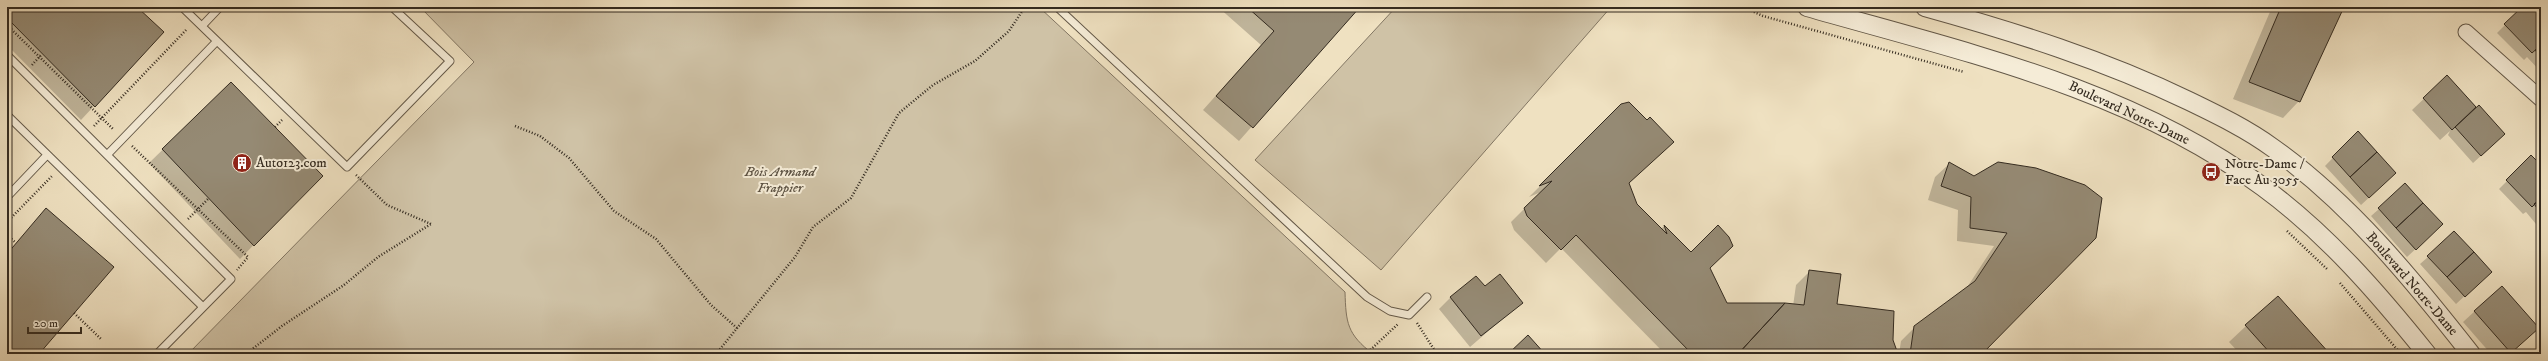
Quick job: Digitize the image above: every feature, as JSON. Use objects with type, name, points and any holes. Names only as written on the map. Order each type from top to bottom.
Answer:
[{"type":"street","name":"Boulevard Notre-Dame","points":[[1807,7],[1977,55],[2055,80],[2140,115],[2213,153],[2275,196],[2335,249],[2370,286],[2427,354]]},
{"type":"street","name":"Boulevard Notre-Dame","points":[[1925,7],[2010,31],[2082,55],[2164,89],[2227,120],[2258,138],[2303,172],[2363,228],[2410,280],[2471,354]]},
{"type":"street","points":[[2466,32],[2541,99]]},
{"type":"lane","points":[[182,7],[347,167],[450,61],[392,7]]},
{"type":"lane","points":[[202,26],[220,7]]},
{"type":"lane","points":[[1057,7],[1367,297],[1390,311],[1409,315],[1427,297]]},
{"type":"lane","points":[[107,155],[217,41]]},
{"type":"lane","points":[[7,55],[231,279],[157,354]]},
{"type":"lane","points":[[7,115],[203,307]]},
{"type":"lane","points":[[7,197],[47,154]]},
{"type":"path","points":[[716,354],[795,257],[813,227],[851,198],[899,113],[933,84],[975,61],[1009,31],[1025,7]]},
{"type":"path","points":[[1743,7],[1763,16],[1971,74]]},
{"type":"path","points":[[7,25],[115,130]]},
{"type":"path","points":[[93,126],[190,26]]},
{"type":"path","points":[[36,60],[42,54]]},
{"type":"path","points":[[515,126],[540,136],[570,158],[614,211],[656,239],[711,305],[737,328]]},
{"type":"path","points":[[130,144],[248,257],[239,266]]},
{"type":"path","points":[[246,354],[282,326],[344,285],[378,257],[431,224],[387,205],[347,167]]},
{"type":"path","points":[[7,222],[53,175]]},
{"type":"path","points":[[193,213],[209,198]]},
{"type":"path","points":[[7,235],[16,243]]},
{"type":"path","points":[[2291,235],[2330,272]]},
{"type":"path","points":[[2338,280],[2401,354]]},
{"type":"path","points":[[74,313],[102,340]]},
{"type":"path","points":[[1366,354],[1409,315],[1422,328],[1437,354]]},
{"type":"green space","name":"Bois Armand Frappier","points":[[420,7],[1039,7],[1345,292],[1347,320],[1353,334],[1364,347],[1373,354],[188,354],[474,62]]},
{"type":"green space","points":[[1396,7],[1611,7],[1381,270],[1255,160]]},
{"type":"building","points":[[7,7],[137,7],[164,32],[95,107],[7,18]]},
{"type":"building","points":[[1247,7],[1360,7],[1253,128],[1216,96],[1274,31]]},
{"type":"building","points":[[2281,7],[2344,7],[2300,102],[2249,82]]},
{"type":"building","points":[[2522,7],[2531,7],[2541,17],[2541,45],[2532,53],[2504,24]]},
{"type":"building","points":[[2541,45],[2541,57],[2535,50]]},
{"type":"building","points":[[2447,75],[2476,107],[2452,130],[2423,98]]},
{"type":"building","name":"Auto123.com","points":[[231,82],[323,176],[254,246],[162,149]]},
{"type":"building","points":[[1629,102],[1647,120],[1650,117],[1674,142],[1629,183],[1637,204],[1667,234],[1664,225],[1691,252],[1718,225],[1729,237],[1733,246],[1710,268],[1727,303],[1785,303],[1738,354],[1692,354],[1576,235],[1561,250],[1527,216],[1524,208],[1552,181],[1539,186],[1621,104]]},
{"type":"building","points":[[2479,105],[2505,134],[2481,156],[2455,127]]},
{"type":"building","points":[[2358,131],[2377,152],[2350,177],[2332,157]]},
{"type":"building","points":[[2377,152],[2396,173],[2369,198],[2350,177]]},
{"type":"building","points":[[2531,155],[2541,165],[2541,198],[2532,207],[2506,180]]},
{"type":"building","points":[[1949,162],[1974,176],[1998,162],[2036,168],[2085,185],[2102,198],[2096,238],[1982,354],[1910,354],[1914,326],[1975,281],[2007,233],[1970,228],[1971,197],[1941,186]]},
{"type":"building","points":[[2405,183],[2423,203],[2396,228],[2378,208]]},
{"type":"building","points":[[2541,198],[2541,213],[2534,204]]},
{"type":"building","points":[[2423,203],[2443,224],[2416,250],[2396,228]]},
{"type":"building","points":[[46,208],[114,267],[39,354],[9,354],[7,352],[7,254]]},
{"type":"building","points":[[2454,231],[2474,252],[2447,277],[2427,256]]},
{"type":"building","points":[[2474,252],[2492,272],[2465,297],[2447,277]]},
{"type":"building","points":[[1809,270],[1841,274],[1837,304],[1894,311],[1893,340],[1898,354],[1738,354],[1785,303],[1804,305]]},
{"type":"building","points":[[1500,274],[1523,303],[1481,336],[1450,297],[1476,276],[1485,286]]},
{"type":"building","points":[[2502,286],[2539,328],[2511,353],[2474,311]]},
{"type":"building","points":[[2278,296],[2330,354],[2271,354],[2245,325]]},
{"type":"building","points":[[1528,335],[1545,354],[1508,354]]},
{"type":"place","name":"Auto123.com","points":[[242,163]]},
{"type":"place","name":"Notre-Dame / Face Au 3055","points":[[2211,172]]}]
